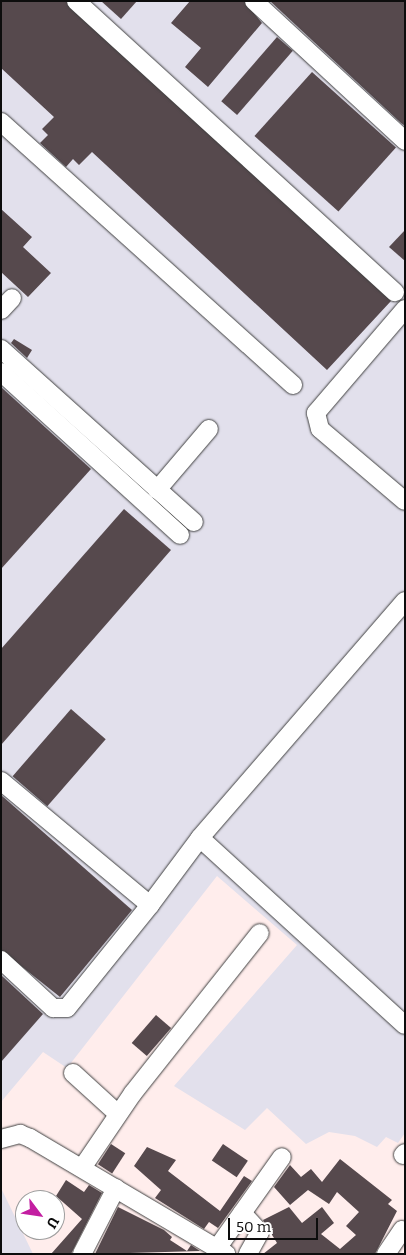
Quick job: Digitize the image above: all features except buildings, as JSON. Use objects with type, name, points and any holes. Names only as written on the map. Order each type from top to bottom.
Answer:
[{"type":"street","points":[[76,1],[395,292]]},
{"type":"street","points":[[254,1],[405,141]]},
{"type":"street","points":[[1,122],[293,385]]},
{"type":"street","points":[[405,309],[322,401],[316,420],[320,429],[405,501]]},
{"type":"street","points":[[1,349],[194,522]]},
{"type":"street","points":[[1,372],[180,534]]},
{"type":"street","points":[[157,490],[210,429]]},
{"type":"street","points":[[1,960],[53,1008],[67,1008],[150,905],[200,838],[405,601]]},
{"type":"street","points":[[1,781],[150,905]]},
{"type":"street","points":[[200,838],[405,1025]]},
{"type":"street","points":[[82,1168],[118,1114],[260,933]]},
{"type":"street","points":[[73,1073],[118,1114]]},
{"type":"street","points":[[1,1139],[20,1134],[30,1138],[222,1251],[242,1213],[282,1157]]},
{"type":"street","points":[[82,1254],[116,1188]]},
{"type":"street","points":[[242,1213],[260,1232],[248,1254]]},
{"type":"street","points":[[386,1254],[402,1230]]},
{"type":"shaded area","points":[[1,1],[405,1],[405,1133],[398,1143],[386,1137],[377,1147],[355,1136],[329,1132],[306,1144],[267,1108],[245,1130],[174,1086],[297,945],[217,876],[67,1068],[43,1052],[1,1102]]},
{"type":"shaded area","points":[[1,1188],[15,1217],[15,1240],[26,1240],[33,1254],[1,1254]]}]
